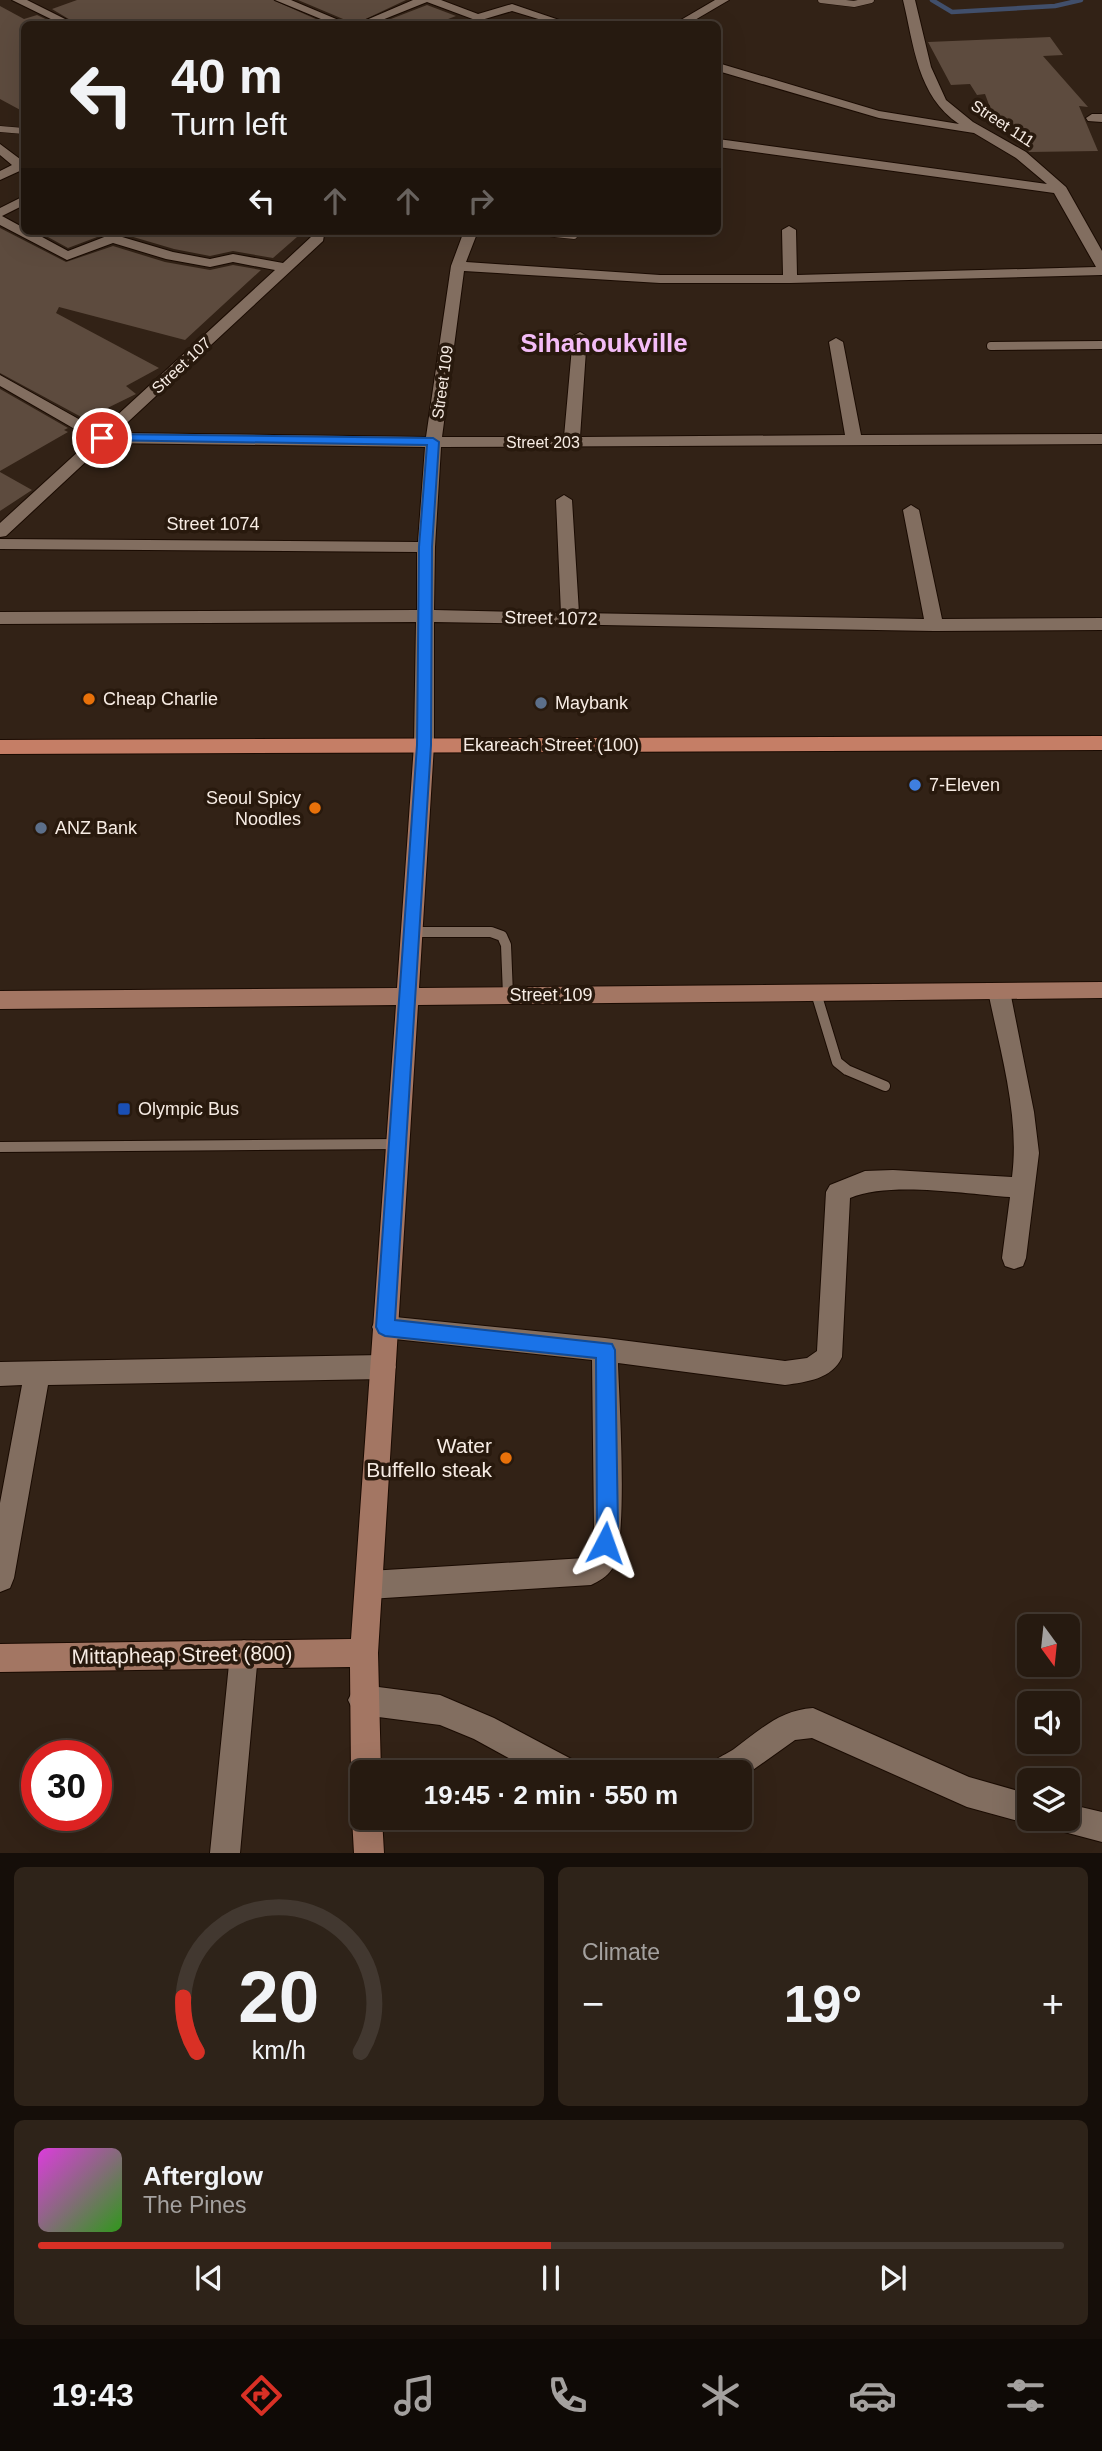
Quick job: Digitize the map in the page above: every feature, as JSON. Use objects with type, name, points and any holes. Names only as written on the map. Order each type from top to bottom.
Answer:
[{"type":"main road","name":"Ekareach Street (100)","points":[[0,747],[1102,743]]},
{"type":"street","points":[[18,0],[63,21]]},
{"type":"street","points":[[281,0],[334,21]]},
{"type":"street","points":[[370,21],[423,0]]},
{"type":"street","points":[[432,0],[478,18],[512,7],[556,21]]},
{"type":"street","points":[[685,21],[723,0]]},
{"type":"street","name":"Street 111","points":[[909,0],[932,87],[941,103],[978,130],[1020,154],[1060,190],[1102,265]]},
{"type":"street","points":[[721,68],[890,118],[942,128],[978,130]]},
{"type":"street","points":[[721,143],[1060,190]]},
{"type":"street","points":[[0,148],[21,166],[0,176]]},
{"type":"street","points":[[0,213],[19,199]]},
{"type":"street","points":[[0,220],[21,232]]},
{"type":"street","points":[[789,230],[790,279]]},
{"type":"street","points":[[26,235],[61,255],[77,253],[112,238],[197,261],[217,263],[233,258],[286,268]]},
{"type":"street","name":"Street 107","points":[[0,532],[286,268],[318,238],[317,235]]},
{"type":"street","name":"Street 109","points":[[424,745],[426,547],[433,442],[457,267],[469,235]]},
{"type":"street","points":[[457,267],[660,279],[790,279],[1102,271]]},
{"type":"street","points":[[572,442],[580,335]]},
{"type":"street","points":[[836,342],[854,442]]},
{"type":"street","name":"Street 203","points":[[0,380],[102,438],[433,442],[1102,439]]},
{"type":"street","points":[[564,500],[570,619]]},
{"type":"street","points":[[911,510],[933,625]]},
{"type":"street","name":"Street 1074","points":[[0,544],[426,547]]},
{"type":"street","name":"Street 1072","points":[[0,618],[425,616],[933,625],[1102,625]]},
{"type":"street","points":[[365,1760],[364,1653],[424,745]]},
{"type":"street","name":"Street 109","points":[[0,1000],[1102,990]]},
{"type":"street","points":[[999,991],[1023,1112],[1027,1153],[1014,1258]]},
{"type":"street","points":[[385,1327],[605,1350],[785,1373],[812,1369],[829,1357],[838,1192],[865,1181],[893,1180],[1024,1188]]},
{"type":"street","points":[[369,1585],[591,1571],[603,1559],[608,1527],[605,1350]]},
{"type":"street","points":[[0,1374],[383,1367]]},
{"type":"street","points":[[0,1578],[37,1373]]},
{"type":"street","name":"Mittapheap Street (800)","points":[[0,1658],[364,1653]]},
{"type":"street","points":[[225,1853],[244,1654]]},
{"type":"street","points":[[363,1700],[440,1710],[484,1728],[542,1760]]},
{"type":"street","points":[[746,1760],[786,1727],[798,1722],[813,1723],[967,1792],[1017,1806]]},
{"type":"street","points":[[1080,1822],[1102,1827]]},
{"type":"street","points":[[368,1830],[369,1853]]},
{"type":"lane","points":[[821,0],[854,4],[871,0]]},
{"type":"lane","points":[[0,129],[21,131]]},
{"type":"lane","points":[[564,235],[574,236]]},
{"type":"lane","points":[[990,346],[1102,345]]},
{"type":"lane","points":[[412,932],[491,932],[502,936],[506,944],[508,995]]},
{"type":"lane","points":[[816,993],[837,1062],[847,1070],[886,1086]]},
{"type":"lane","points":[[0,1147],[398,1144]]},
{"type":"building","points":[[77,0],[273,0],[320,21],[72,21],[52,9]]},
{"type":"building","points":[[298,0],[406,0],[361,21],[348,21]]},
{"type":"building","points":[[427,5],[456,16],[443,21],[386,21]]},
{"type":"building","points":[[0,6],[24,19],[37,15],[50,21],[21,21],[21,110],[0,99]]},
{"type":"building","points":[[1050,37],[1063,55],[1043,56],[1088,107],[1079,106],[1098,151],[1029,152],[1020,128],[998,129],[985,94],[977,95],[970,84],[951,85],[928,42]]},
{"type":"building","points":[[0,228],[66,262],[113,246],[165,262],[210,270],[233,265],[261,270],[185,340],[59,307],[56,313],[159,368],[126,386],[136,394],[85,419],[0,373]]},
{"type":"building","points":[[44,235],[102,235],[68,248]]},
{"type":"building","points":[[127,235],[297,237],[273,258],[233,251],[210,256]]},
{"type":"building","points":[[0,389],[68,428],[64,430],[68,432],[0,471]]},
{"type":"building","points":[[0,472],[32,490],[0,511]]},
{"type":"waterway","points":[[932,0],[952,12],[1055,6],[1081,0]]},
{"type":"place","name":"Cheap Charlie","points":[[89,699]]},
{"type":"place","name":"Maybank","points":[[541,703]]},
{"type":"place","name":"7-Eleven","points":[[915,785]]},
{"type":"place","name":"Seoul Spicy Noodles","points":[[315,808]]},
{"type":"place","name":"ANZ Bank","points":[[41,828]]},
{"type":"place","name":"Olympic Bus","points":[[124,1109]]},
{"type":"place","name":"Water Buffello steak","points":[[506,1458]]},
{"type":"district","name":"Sihanoukville","points":[[604,343]]},
{"type":"route","points":[[102,438],[433,442],[426,547],[424,745],[385,1327],[605,1350],[608,1527],[605,1543]]}]
